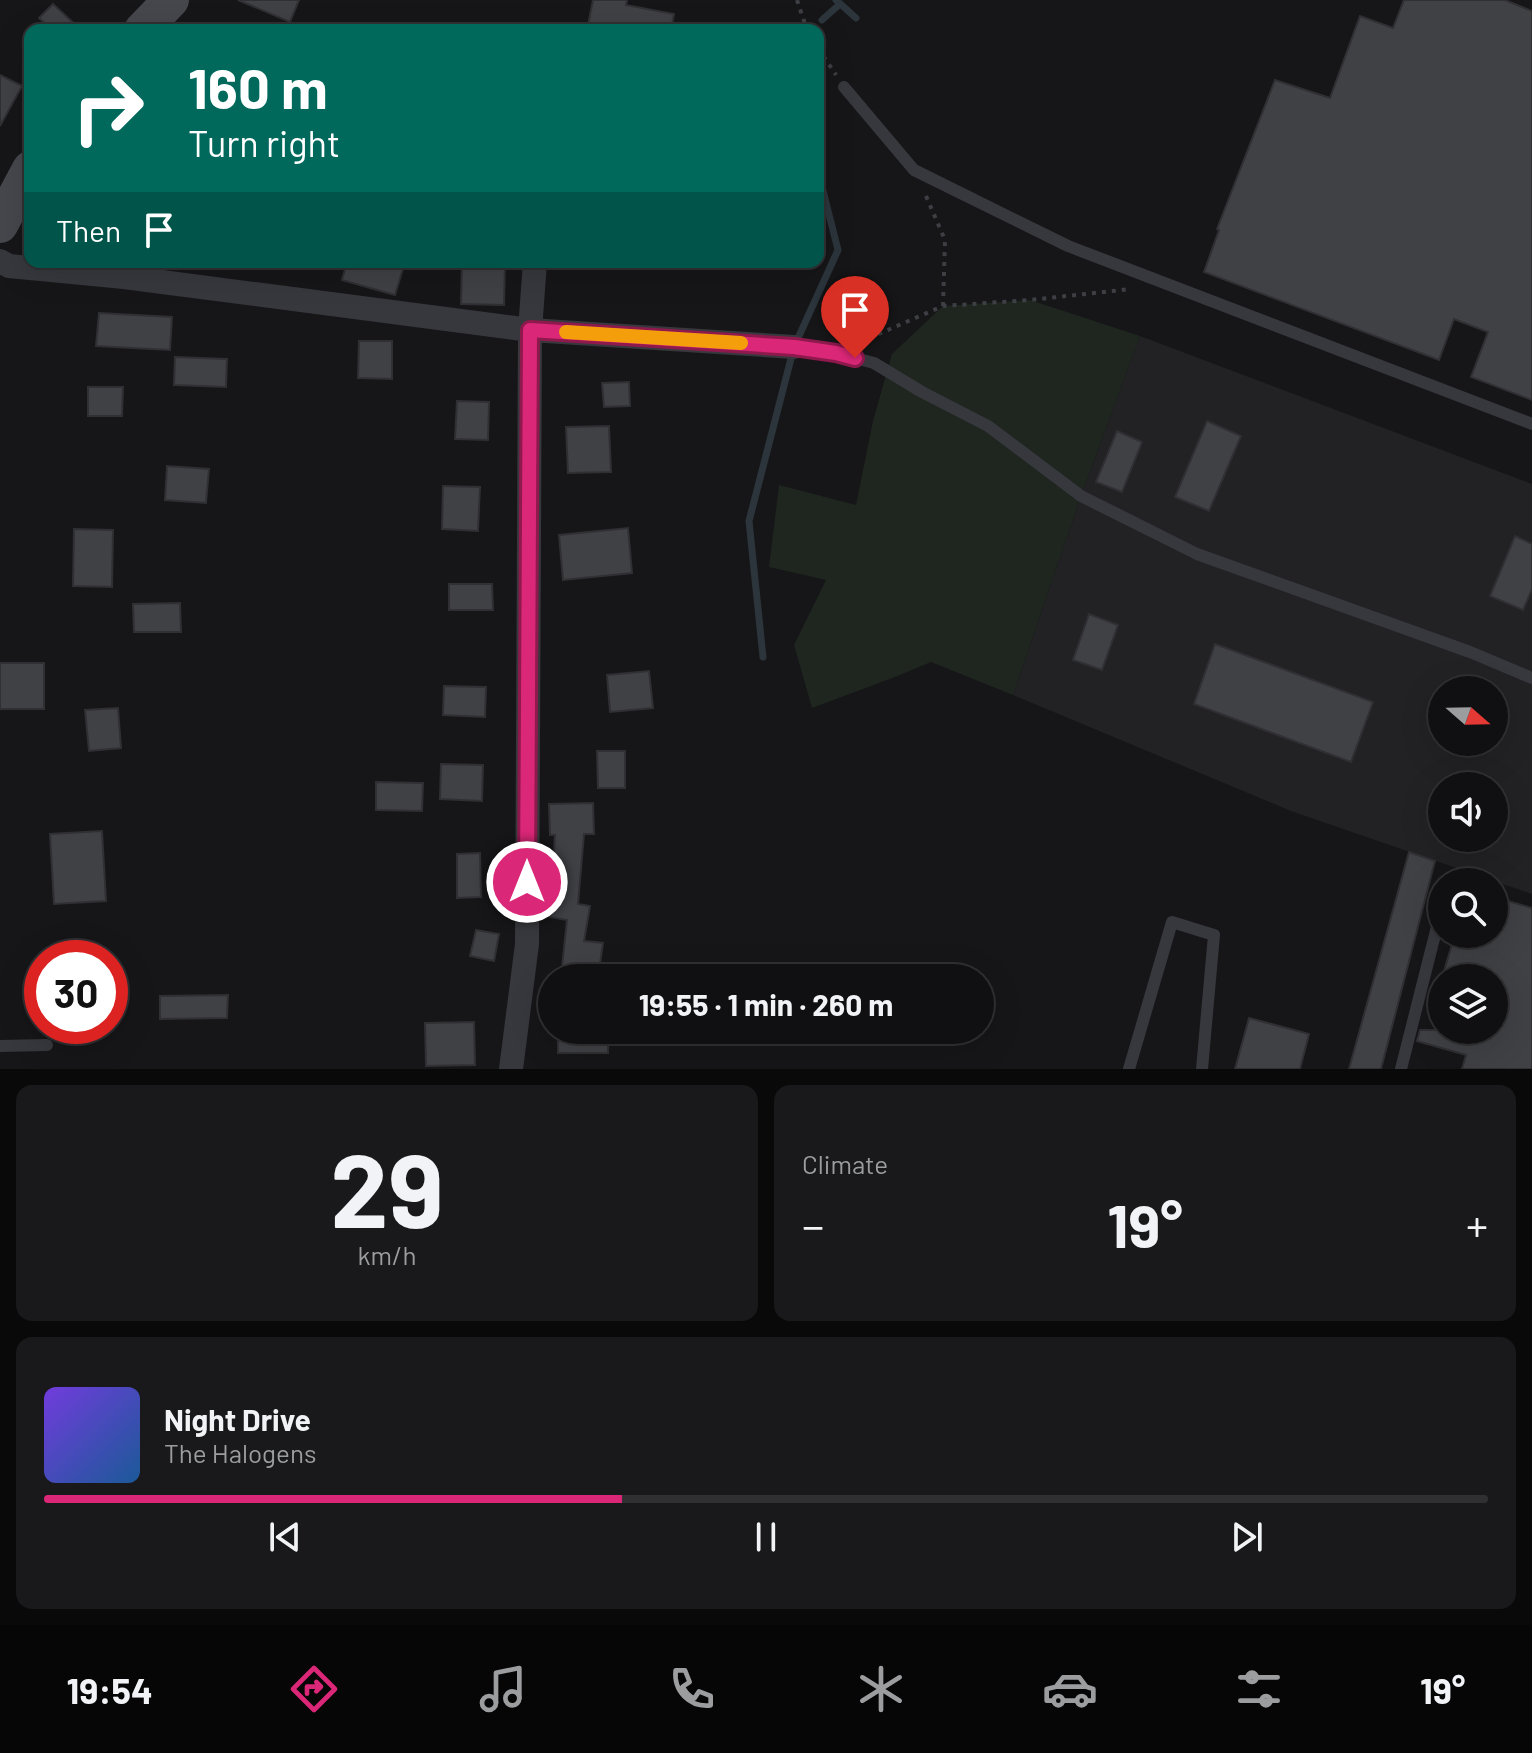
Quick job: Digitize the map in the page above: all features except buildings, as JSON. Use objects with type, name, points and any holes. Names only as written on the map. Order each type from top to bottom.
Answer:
[{"type":"main road","points":[[148,24],[171,0]]},
{"type":"main road","points":[[0,225],[24,180]]},
{"type":"street","points":[[0,261],[9,266],[24,267]]},
{"type":"street","points":[[30,268],[124,277],[530,330],[794,347]]},
{"type":"street","points":[[511,1069],[527,944],[530,330],[535,268]]},
{"type":"lane","points":[[844,87],[914,170],[1068,246],[1532,424]]},
{"type":"lane","points":[[794,347],[874,363],[988,426],[1081,496],[1197,554],[1470,652],[1532,678]]},
{"type":"lane","points":[[1129,1069],[1172,922],[1214,935],[1202,1069]]},
{"type":"lane","points":[[1401,1069],[1432,948]]},
{"type":"lane","points":[[0,1046],[47,1045]]},
{"type":"path","points":[[797,0],[805,24]]},
{"type":"path","points":[[824,57],[844,87]]},
{"type":"path","points":[[914,170],[945,240],[943,306]]},
{"type":"path","points":[[836,353],[943,306],[1170,285]]},
{"type":"shaded area","points":[[1030,300],[1140,336],[1013,695],[931,662],[812,708],[794,645],[826,580],[769,567],[779,485],[856,505],[873,421],[892,354],[943,306]]},
{"type":"shaded area","points":[[1140,336],[1532,484],[1532,894],[1508,886],[1508,868],[1457,868],[1291,811],[1013,695]]},
{"type":"waterway","points":[[836,0],[856,18]]},
{"type":"waterway","points":[[822,20],[840,4]]},
{"type":"waterway","points":[[763,657],[749,521],[794,347],[838,250],[824,195]]},
{"type":"slow traffic","points":[[566,332],[741,343]]},
{"type":"route","points":[[527,882],[530,330],[794,347],[855,358]]}]
